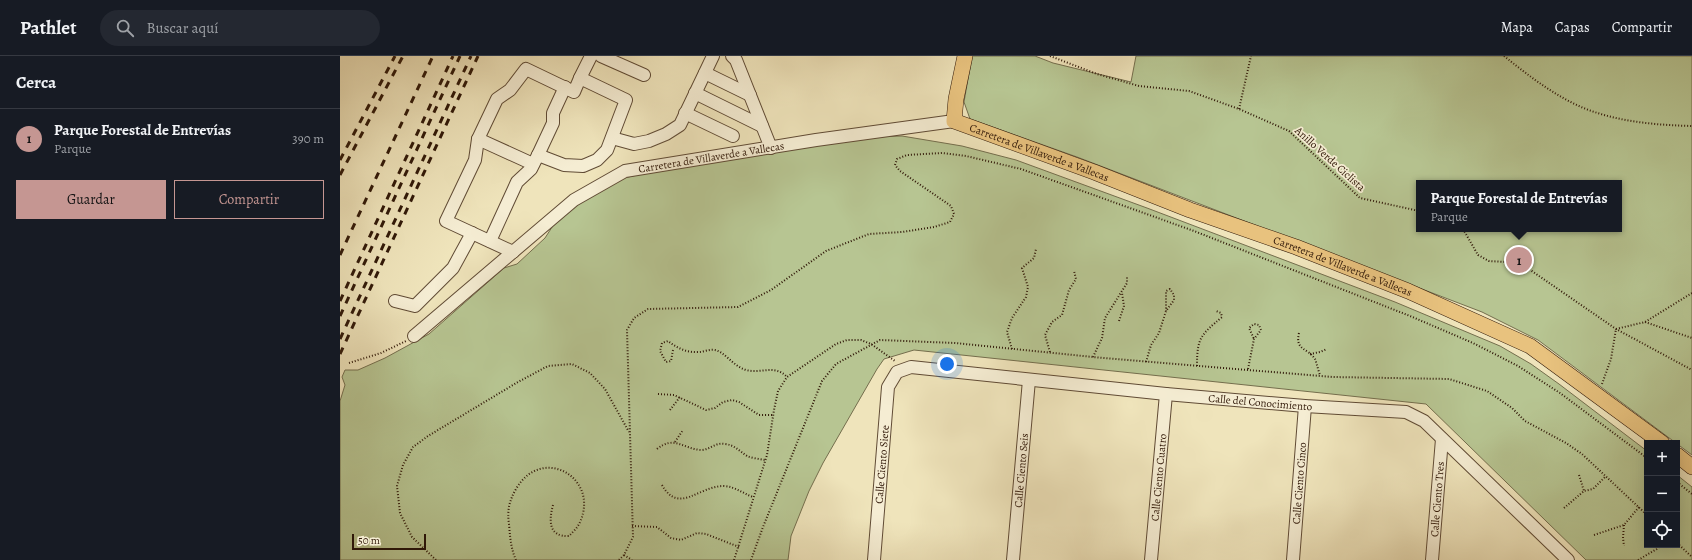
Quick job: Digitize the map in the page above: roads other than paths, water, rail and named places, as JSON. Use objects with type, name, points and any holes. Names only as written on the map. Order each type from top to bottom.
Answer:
[{"type":"main road","points":[[954,121],[956,99],[965,56]]},
{"type":"main road","name":"Carretera de Villaverde a Vallecas","points":[[954,121],[1094,172],[1197,212],[1296,247],[1408,291],[1530,346],[1599,395],[1658,440]]},
{"type":"main road","points":[[1680,457],[1692,466]]},
{"type":"street","points":[[601,56],[644,76]]},
{"type":"street","points":[[612,138],[634,144],[649,141],[666,134],[680,125],[713,56]]},
{"type":"street","points":[[732,56],[736,60],[771,148]]},
{"type":"street","points":[[513,252],[446,221],[475,160],[478,139],[497,99],[510,90],[526,69],[574,92],[587,58]]},
{"type":"street","points":[[705,73],[750,95]]},
{"type":"street","points":[[478,139],[535,160],[564,165],[583,166],[597,160],[607,150],[626,100],[580,78]]},
{"type":"street","points":[[490,241],[518,182],[531,169],[553,123],[553,113],[565,87]]},
{"type":"street","points":[[695,93],[762,126]]},
{"type":"street","points":[[685,113],[733,136]]},
{"type":"street","name":"Carretera de Villaverde a Vallecas","points":[[414,336],[574,200],[625,171],[954,121]]},
{"type":"street","points":[[395,301],[415,306],[453,268],[472,233]]},
{"type":"street","name":"Calle del Conocimiento","points":[[900,370],[911,367],[1166,394],[1305,406],[1406,412],[1424,421],[1568,560]]},
{"type":"street","name":"Calle Ciento Siete","points":[[874,560],[888,387],[900,370]]},
{"type":"street","name":"Calle Ciento Seis","points":[[1013,560],[1029,380]]},
{"type":"street","name":"Calle Ciento Cuatro","points":[[1151,560],[1166,394]]},
{"type":"street","name":"Calle Ciento Cinco","points":[[1293,560],[1305,406]]},
{"type":"street","name":"Calle Ciento Tres","points":[[1432,560],[1442,439]]},
{"type":"railway","points":[[340,160],[395,56]]},
{"type":"railway","points":[[340,175],[403,56]]},
{"type":"railway","points":[[340,255],[433,56]]},
{"type":"railway","points":[[340,301],[453,56]]},
{"type":"railway","points":[[340,316],[460,56]]},
{"type":"railway","points":[[340,339],[471,56]]},
{"type":"railway","points":[[340,354],[478,56]]},
{"type":"place","name":"Parque Forestal de Entrevías","points":[[1519,260]]}]
